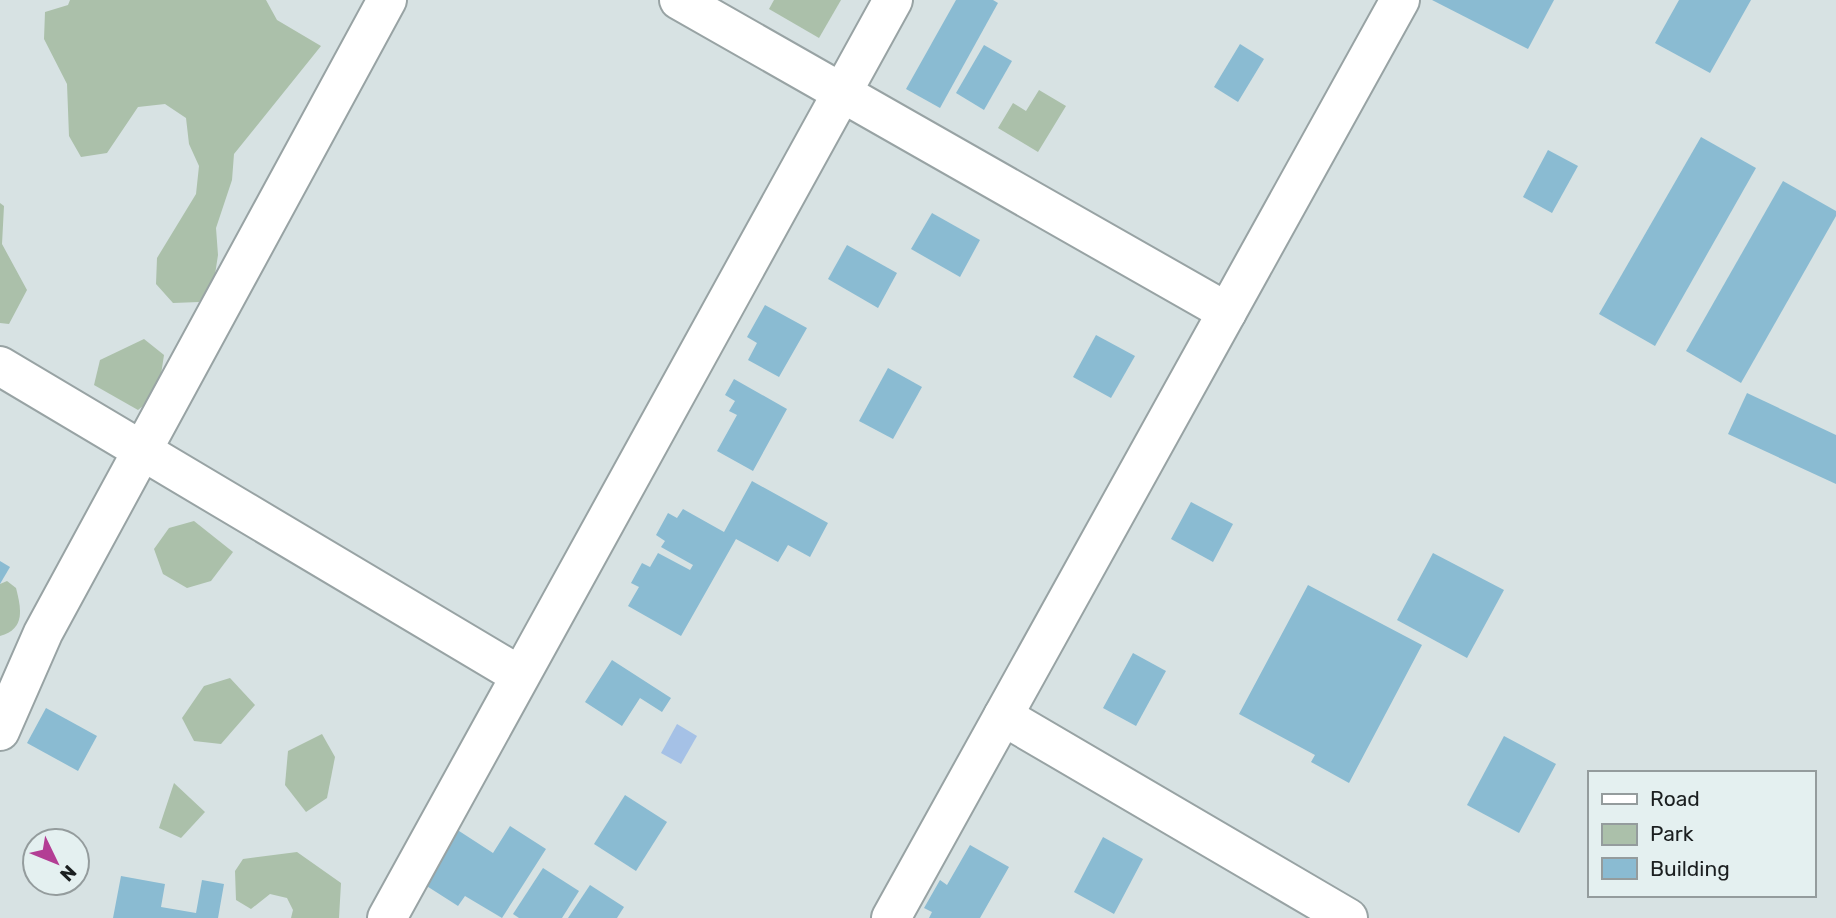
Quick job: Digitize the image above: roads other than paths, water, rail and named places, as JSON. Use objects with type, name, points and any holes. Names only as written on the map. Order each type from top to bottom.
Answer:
[{"type":"street","points":[[0,731],[43,633],[387,0]]},
{"type":"street","points":[[679,0],[1227,312]]},
{"type":"street","points":[[388,918],[519,675],[893,0]]},
{"type":"street","points":[[891,918],[1400,0]]},
{"type":"street","points":[[0,366],[519,675]]},
{"type":"street","points":[[1003,716],[1348,918]]},
{"type":"water","points":[[677,724],[697,736],[681,764],[661,753]]}]
